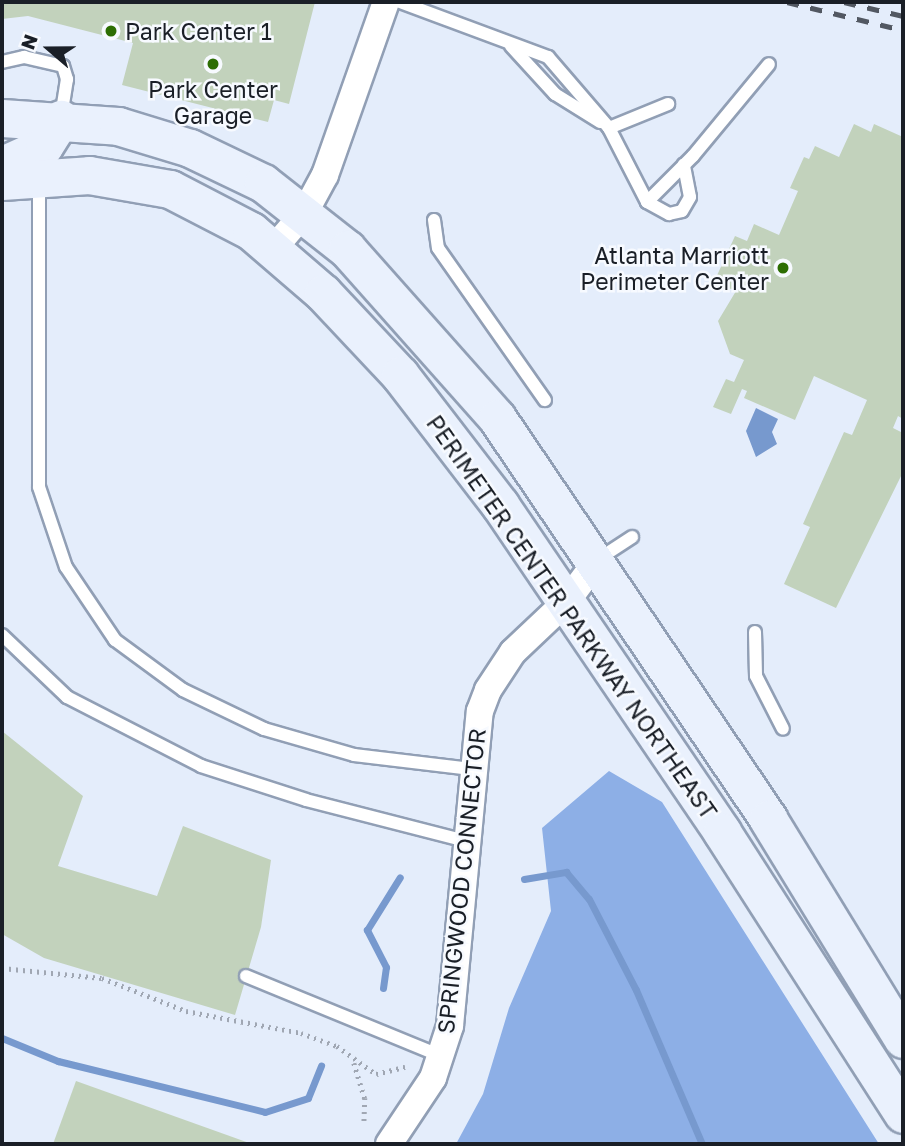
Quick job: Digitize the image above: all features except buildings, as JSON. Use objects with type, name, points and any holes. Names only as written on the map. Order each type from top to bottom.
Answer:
[{"type":"main road","name":"PERIMETER CENTER PARKWAY NORTHEAST","points":[[2,118],[118,126],[190,148],[263,183],[305,212],[346,249],[450,361],[497,418],[768,818],[903,1039]]},
{"type":"main road","points":[[10,181],[44,146],[61,120]]},
{"type":"main road","name":"PERIMETER CENTER PARKWAY NORTHEAST","points":[[10,181],[89,175],[170,189],[227,216],[274,248],[332,302],[453,439],[567,601],[901,1111]]},
{"type":"street","points":[[274,248],[305,212],[326,175],[386,2]]},
{"type":"street","name":"SPRINGWOOD CONNECTOR","points":[[389,1144],[416,1108],[441,1056],[450,1026],[471,769],[480,711],[497,673],[567,601],[596,562]]},
{"type":"lane","points":[[400,2],[548,57],[609,128],[647,202],[669,214],[682,211],[691,190],[684,165]]},
{"type":"lane","points":[[507,42],[555,94],[609,128]]},
{"type":"lane","points":[[2,62],[24,57],[63,66],[67,79],[61,120]]},
{"type":"lane","points":[[647,202],[684,165],[769,64]]},
{"type":"lane","points":[[609,128],[668,104]]},
{"type":"lane","points":[[10,181],[39,487],[66,567],[115,639],[183,690],[264,729],[354,755],[471,769]]},
{"type":"lane","points":[[434,220],[438,248],[545,400]]},
{"type":"lane","points":[[596,562],[632,537]]},
{"type":"lane","points":[[755,632],[756,676],[783,729]]},
{"type":"lane","points":[[2,635],[67,697],[201,766],[318,803],[466,841]]},
{"type":"lane","points":[[247,976],[441,1056]]},
{"type":"path","points":[[2,968],[102,978],[186,1011],[301,1033],[337,1046],[376,1074],[405,1067]]},
{"type":"path","points":[[352,1059],[366,1098],[364,1121]]},
{"type":"shaded area","points":[[756,408],[778,419],[772,432],[777,444],[756,457],[746,431]]},
{"type":"shaded area","points":[[609,771],[662,802],[879,1144],[456,1144],[483,1094],[509,1008],[551,911],[542,828]]},
{"type":"waterway","points":[[524,879],[566,872],[589,899],[636,990],[702,1144]]},
{"type":"waterway","points":[[383,988],[386,967],[367,930],[400,877]]},
{"type":"waterway","points":[[2,1038],[58,1061],[265,1112],[308,1098],[321,1066]]},
{"type":"railway","points":[[787,2],[903,30]]},
{"type":"railway","points":[[844,2],[903,16]]},
{"type":"place","name":"Park Center 1","points":[[111,31]]},
{"type":"place","name":"Park Center Garage","points":[[213,64]]},
{"type":"place","name":"Atlanta Marriott Perimeter Center","points":[[783,268]]}]
